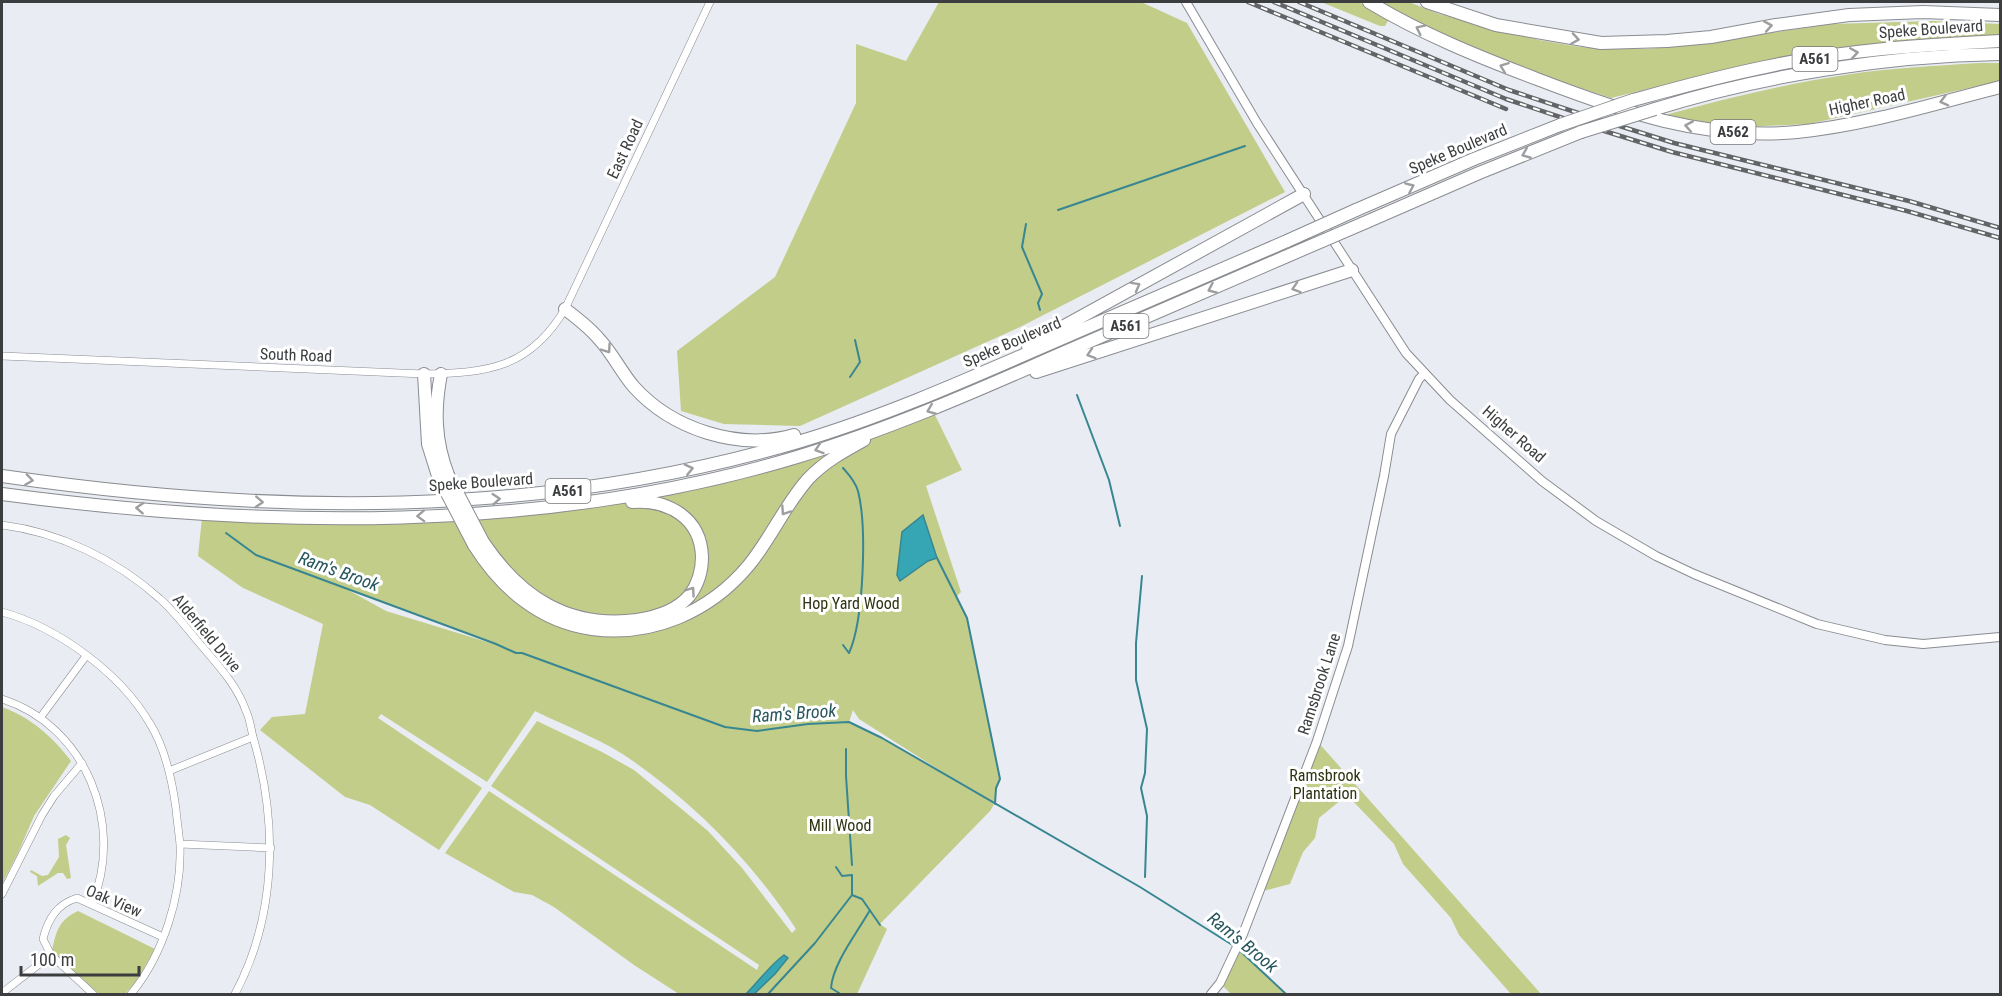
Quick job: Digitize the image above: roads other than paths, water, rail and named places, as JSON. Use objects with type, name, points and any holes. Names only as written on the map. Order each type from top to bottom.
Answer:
[{"type":"highway","name":"Higher Road","points":[[1368,2],[1472,54],[1571,92],[1643,116],[1692,127],[1742,133],[1796,132],[1852,123],[2001,87]]},
{"type":"highway","points":[[1427,2],[1496,25],[1601,43],[1711,37],[1849,15],[1923,12],[2001,15]]},
{"type":"highway","name":"Speke Boulevard","points":[[2,476],[143,495],[268,502],[371,504],[513,497],[643,479],[726,461],[797,442],[922,398],[1287,242],[1474,159],[1560,125],[1633,100],[1767,66],[1865,51],[2001,41]]},
{"type":"highway","name":"Speke Boulevard","points":[[2,494],[60,502],[230,514],[348,519],[475,515],[574,505],[662,490],[796,457],[894,424],[1479,173],[1581,132],[1693,97],[1772,80],[1860,65],[1929,57],[2001,54]]},
{"type":"highway","points":[[975,376],[1074,319],[1304,194]]},
{"type":"highway","points":[[968,394],[1352,270]]},
{"type":"highway","points":[[565,309],[600,339],[620,369],[649,402],[666,416],[707,432],[745,439],[785,437],[922,398]]},
{"type":"highway","points":[[424,374],[428,444],[486,563],[509,589],[535,608],[551,617],[584,628],[601,630],[619,631],[654,627],[706,604],[749,564],[790,504],[816,472],[837,455],[894,424]]},
{"type":"highway","points":[[441,374],[436,398],[436,429],[443,476]]},
{"type":"highway","points":[[475,515],[638,501],[664,504],[675,509],[693,525],[700,546],[702,567],[691,594],[681,604],[664,614],[645,619],[604,621],[566,613],[532,596],[478,543]]},
{"type":"street","name":"East Road","points":[[565,309],[710,2]]},
{"type":"street","name":"Higher Road","points":[[1186,2],[1257,123],[1406,353],[1424,374],[1506,450],[1560,495],[1596,521],[1656,556],[1817,624],[1885,640],[1923,644],[2001,638]]},
{"type":"street","name":"South Road","points":[[2,356],[441,374],[489,369],[517,359],[542,340],[565,309]]},
{"type":"street","name":"Ramsbrook Lane","points":[[1210,994],[1220,983],[1243,934],[1317,741],[1348,646],[1391,434],[1419,378],[1424,374]]},
{"type":"street","name":"Alderfield Drive","points":[[2,525],[21,527],[98,555],[161,600],[221,668],[234,686],[246,710],[258,753],[270,824],[271,848],[266,900],[258,939],[235,994]]},
{"type":"street","points":[[2,612],[52,633],[105,669],[129,694],[149,722],[160,743],[174,792],[180,844],[174,900],[156,954],[142,981],[131,994]]},
{"type":"street","points":[[40,718],[86,656]]},
{"type":"street","points":[[2,699],[40,718],[61,735],[73,748],[82,763],[101,814],[104,843],[100,884],[92,904]]},
{"type":"street","points":[[169,771],[253,737]]},
{"type":"street","points":[[2,894],[42,814],[82,763]]},
{"type":"street","points":[[180,844],[271,848]]},
{"type":"street","name":"Oak View","points":[[51,955],[43,939],[46,926],[65,901],[77,898],[163,937]]},
{"type":"street","points":[[2,993],[51,955],[93,994]]},
{"type":"water","points":[[923,515],[937,558],[928,561],[900,581],[897,575],[902,532]]},
{"type":"water","points":[[784,955],[788,958],[775,974],[754,994],[746,994],[769,969]]},
{"type":"waterway","points":[[1058,210],[1245,146]]},
{"type":"waterway","points":[[1026,224],[1022,247],[1042,294],[1038,303],[1040,310]]},
{"type":"waterway","points":[[850,377],[860,362],[855,340]]},
{"type":"waterway","points":[[1077,395],[1109,480],[1120,526]]},
{"type":"waterway","points":[[843,468],[854,481],[858,491],[863,549],[858,619],[849,653],[843,645]]},
{"type":"waterway","name":"Ram's Brook","points":[[226,533],[256,555],[516,653],[522,653],[725,727],[757,731],[808,724],[849,722],[882,738],[1140,887],[1234,946]]},
{"type":"waterway","points":[[937,558],[967,618],[1000,779],[996,788],[995,804]]},
{"type":"waterway","points":[[1142,576],[1136,643],[1136,680],[1147,729],[1145,773],[1141,788],[1147,816],[1145,877]]},
{"type":"waterway","points":[[846,749],[852,865]]},
{"type":"waterway","points":[[768,994],[815,943],[852,895],[852,875],[842,876],[836,867]]},
{"type":"waterway","points":[[852,895],[862,899],[880,925]]},
{"type":"waterway","points":[[838,994],[831,988],[836,968],[870,910]]},
{"type":"waterway","name":"Ram's Brook","points":[[1238,949],[1286,994]]},
{"type":"railway","points":[[1248,2],[1506,109]]},
{"type":"railway","points":[[1274,2],[1506,99],[1572,121],[1672,152],[1907,211],[2000,238]]},
{"type":"railway","points":[[1299,2],[1509,90],[1575,112],[1674,143],[1909,201],[2000,228]]},
{"type":"park label","name":"Hop Yard Wood","points":[[851,603]]},
{"type":"park label","name":"Ramsbrook Plantation","points":[[1325,784]]},
{"type":"park label","name":"Mill Wood","points":[[840,825]]}]
